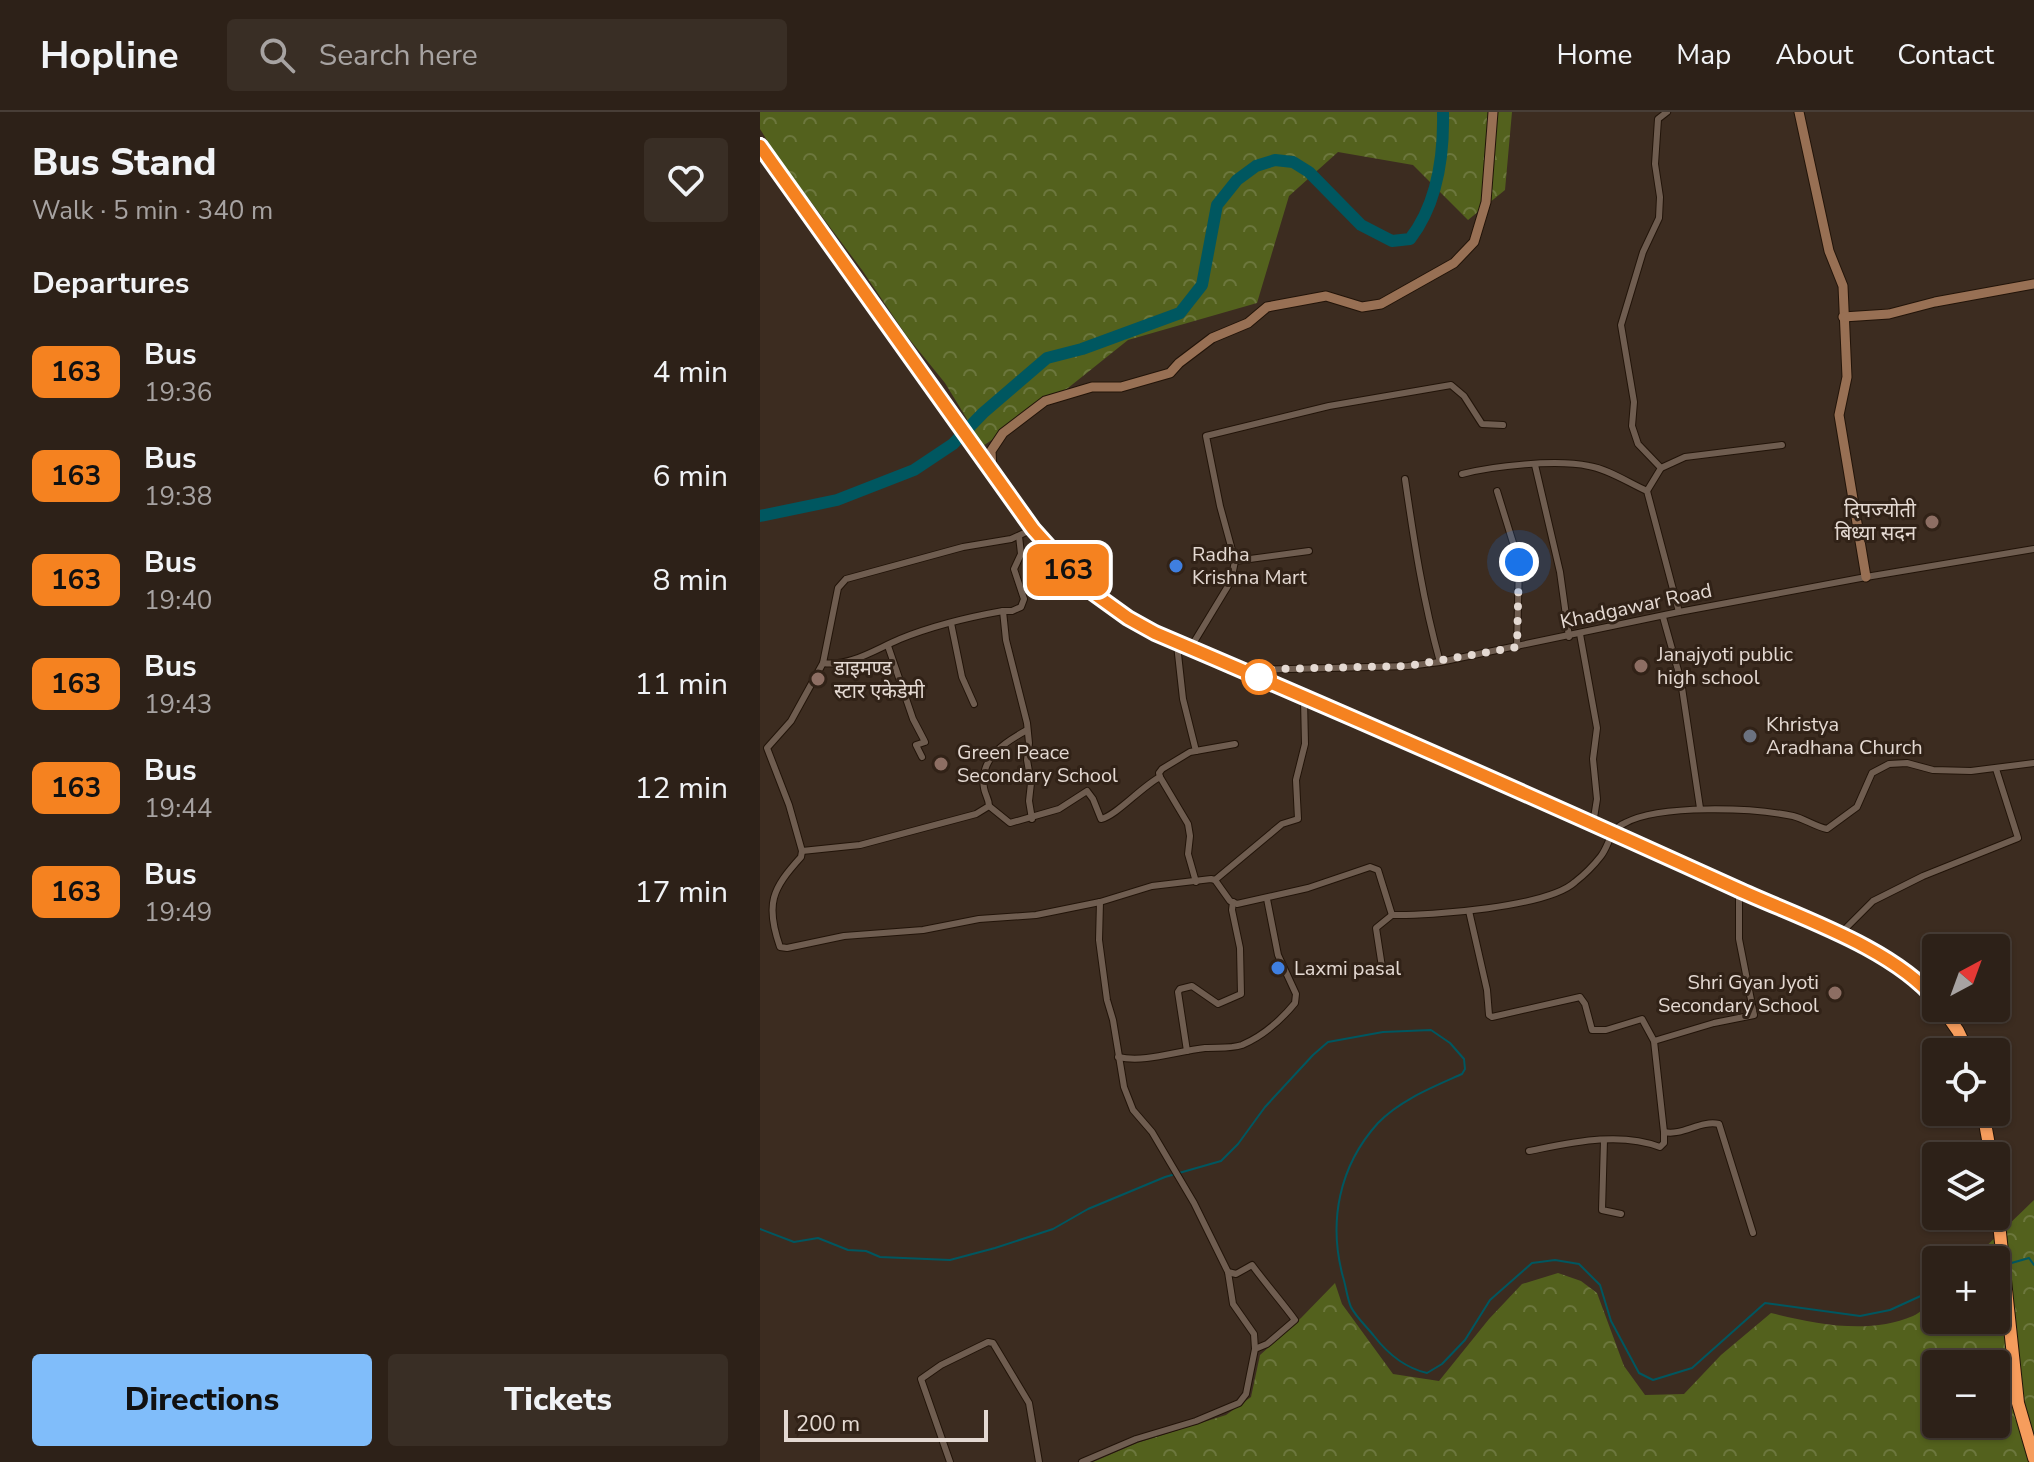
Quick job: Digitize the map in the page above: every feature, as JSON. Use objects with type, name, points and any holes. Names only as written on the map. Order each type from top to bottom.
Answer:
[{"type":"highway","points":[[760,146],[1033,529],[1085,587],[1128,618],[1177,643],[1612,831],[1839,935],[1893,962],[1922,986]]},
{"type":"highway","points":[[1999,1230],[2018,1403],[2028,1414],[2034,1458]]},
{"type":"street","points":[[992,470],[991,451],[1003,433],[1045,401],[1092,387],[1121,387],[1170,373],[1212,338],[1248,323],[1267,307],[1326,296],[1362,307],[1381,304],[1454,263],[1474,242],[1486,202],[1493,112]]},
{"type":"street","points":[[1661,468],[1638,444],[1632,426],[1634,402],[1621,325],[1643,252],[1659,218],[1660,197],[1655,164],[1658,119],[1667,112]]},
{"type":"street","points":[[1799,112],[1829,251],[1843,286],[1847,377],[1839,415],[1866,577]]},
{"type":"street","points":[[1843,317],[1889,314],[1935,302],[2034,284]]},
{"type":"street","points":[[1190,648],[1231,581],[1235,561],[1206,436],[1329,406],[1451,385],[1464,396],[1482,424],[1503,425]]},
{"type":"street","points":[[1679,612],[1647,491],[1661,468],[1685,457],[1782,445]]},
{"type":"street","points":[[1462,474],[1482,469],[1535,465],[1587,465],[1647,491]]},
{"type":"street","points":[[1535,465],[1560,572],[1569,637]]},
{"type":"street","points":[[1405,479],[1419,580],[1440,662]]},
{"type":"street","points":[[1497,491],[1519,562],[1517,647]]},
{"type":"street","points":[[1033,529],[1019,536],[922,557],[846,579],[838,588],[823,663],[791,721],[767,748],[789,805],[802,851],[801,857],[777,886],[771,899],[772,921],[780,947],[844,936],[923,930],[979,919],[1036,915],[1073,905],[1100,902],[1152,886],[1215,880],[1282,824],[1298,819],[1296,780],[1305,744],[1304,697]]},
{"type":"street","points":[[823,663],[835,664],[902,638],[1021,607],[1024,599],[1014,569],[1021,554],[1019,536]]},
{"type":"street","name":"Khadgawar Road","points":[[1242,670],[1408,666],[1440,662],[1679,612],[2034,549]]},
{"type":"street","points":[[1235,561],[1309,551]]},
{"type":"street","points":[[1003,611],[1006,640],[1029,743],[1027,760],[1032,819]]},
{"type":"street","points":[[1663,617],[1684,693],[1700,808]]},
{"type":"street","points":[[951,623],[962,677],[974,704]]},
{"type":"street","points":[[1580,634],[1597,728],[1593,759],[1597,799],[1593,825]]},
{"type":"street","points":[[1177,643],[1183,699],[1196,751]]},
{"type":"street","points":[[888,646],[913,719],[925,742],[916,745],[922,757]]},
{"type":"street","points":[[989,806],[989,797],[984,789],[988,760],[1027,730]]},
{"type":"street","points":[[1196,882],[1188,854],[1188,824],[1159,773],[1196,751],[1235,744]]},
{"type":"street","points":[[1382,967],[1376,928],[1392,915],[1469,911],[1546,896],[1573,884],[1602,855],[1612,831],[1639,817],[1700,808],[1795,817],[1827,829],[1857,807],[1872,773],[1889,764],[1907,763],[1950,771],[2034,763]]},
{"type":"street","points":[[1839,935],[1873,901],[1923,876],[2018,838],[1996,769]]},
{"type":"street","points":[[989,806],[1010,823],[1059,809],[1087,791],[1101,819],[1108,818],[1133,795],[1160,777]]},
{"type":"street","points":[[802,851],[860,845],[976,814],[989,806]]},
{"type":"street","points":[[1233,902],[1267,899],[1374,867],[1378,870],[1392,915]]},
{"type":"street","points":[[1187,1051],[1180,989],[1192,986],[1218,1004],[1241,994],[1240,948],[1233,902],[1215,880]]},
{"type":"street","points":[[1654,1041],[1754,1015],[1739,939],[1739,891]]},
{"type":"street","points":[[1118,1057],[1131,1060],[1243,1044],[1276,1024],[1295,1003],[1296,994],[1278,955],[1267,899]]},
{"type":"street","points":[[1082,1462],[1136,1439],[1196,1421],[1239,1403],[1246,1394],[1255,1349],[1254,1334],[1233,1304],[1228,1272],[1194,1203],[1152,1132],[1133,1110],[1120,1073],[1102,965],[1100,902]]},
{"type":"street","points":[[1469,911],[1487,990],[1489,1015],[1507,1014],[1580,997],[1592,1030],[1606,1030],[1642,1019],[1654,1041],[1664,1132],[1664,1143],[1660,1147],[1604,1140],[1529,1151]]},
{"type":"street","points":[[1664,1132],[1673,1134],[1711,1122],[1719,1124],[1753,1233]]},
{"type":"street","points":[[1604,1140],[1602,1210],[1621,1214]]},
{"type":"street","points":[[1592,1184],[1602,1183]]},
{"type":"street","points":[[1228,1272],[1236,1274],[1252,1265],[1295,1320],[1267,1344],[1255,1349]]},
{"type":"street","points":[[950,1462],[921,1379],[941,1365],[988,1342],[993,1343],[1029,1403],[1039,1462]]},
{"type":"green space","points":[[760,112],[1512,112],[1505,190],[1468,220],[1413,165],[1338,152],[1289,196],[1257,303],[1128,340],[1048,404],[978,449],[967,419],[945,383],[906,335],[779,159],[760,129]]},
{"type":"green space","points":[[2034,1200],[2034,1462],[1093,1462],[1137,1443],[1226,1415],[1251,1397],[1260,1355],[1335,1283],[1342,1304],[1393,1374],[1439,1381],[1522,1284],[1558,1273],[1581,1281],[1597,1293],[1624,1366],[1645,1395],[1684,1394],[1721,1355],[1771,1313],[1842,1326],[1878,1325],[1916,1315],[1922,1310],[1922,1334],[2010,1334],[2010,1246],[1986,1246],[2003,1230],[2010,1230],[2010,1223]]},
{"type":"waterway","points":[[760,516],[837,500],[914,470],[953,444],[983,413],[1047,358],[1082,349],[1180,313],[1202,285],[1217,205],[1237,180],[1256,166],[1275,160],[1293,162],[1309,172],[1361,225],[1392,241],[1410,239],[1433,195],[1442,145],[1443,112]]},
{"type":"waterway","points":[[760,1229],[794,1242],[818,1238],[848,1250],[866,1251],[880,1257],[950,1260],[995,1248],[1053,1229],[1088,1209],[1165,1177],[1221,1161],[1238,1144],[1265,1107],[1328,1042],[1383,1032],[1431,1030],[1450,1043],[1464,1059],[1465,1069],[1462,1074],[1407,1101],[1378,1123],[1354,1157],[1340,1196],[1337,1215],[1339,1256],[1351,1307],[1385,1349],[1411,1368],[1427,1373],[1442,1364],[1465,1340],[1490,1300],[1532,1263],[1555,1260],[1579,1264],[1600,1285],[1611,1321],[1639,1373],[1653,1380],[1692,1368],[1765,1303],[1860,1316],[1890,1310],[1922,1295]]},
{"type":"waterway","points":[[2010,1263],[2029,1258],[2034,1265]]},
{"type":"bus line","name":"163","points":[[760,146],[1033,529],[1085,587],[1155,633],[1612,831],[1893,962],[1922,986]]},
{"type":"place","name":"दिपज्योती बिध्या सदन","points":[[1932,522]]},
{"type":"place","name":"Radha Krishna Mart","points":[[1176,566]]},
{"type":"place","name":"Janajyoti public high school","points":[[1641,666]]},
{"type":"place","name":"डाइमण्ड स्टार एकेडेमी","points":[[818,679]]},
{"type":"place","name":"Khristya Aradhana Church","points":[[1750,736]]},
{"type":"place","name":"Green Peace Secondary School","points":[[941,764]]},
{"type":"place","name":"Laxmi pasal","points":[[1278,968]]},
{"type":"place","name":"Shri Gyan Jyoti Secondary School","points":[[1835,993]]},
{"type":"route","points":[[1259,677],[1272,669],[1410,666],[1517,647],[1519,562]]}]
